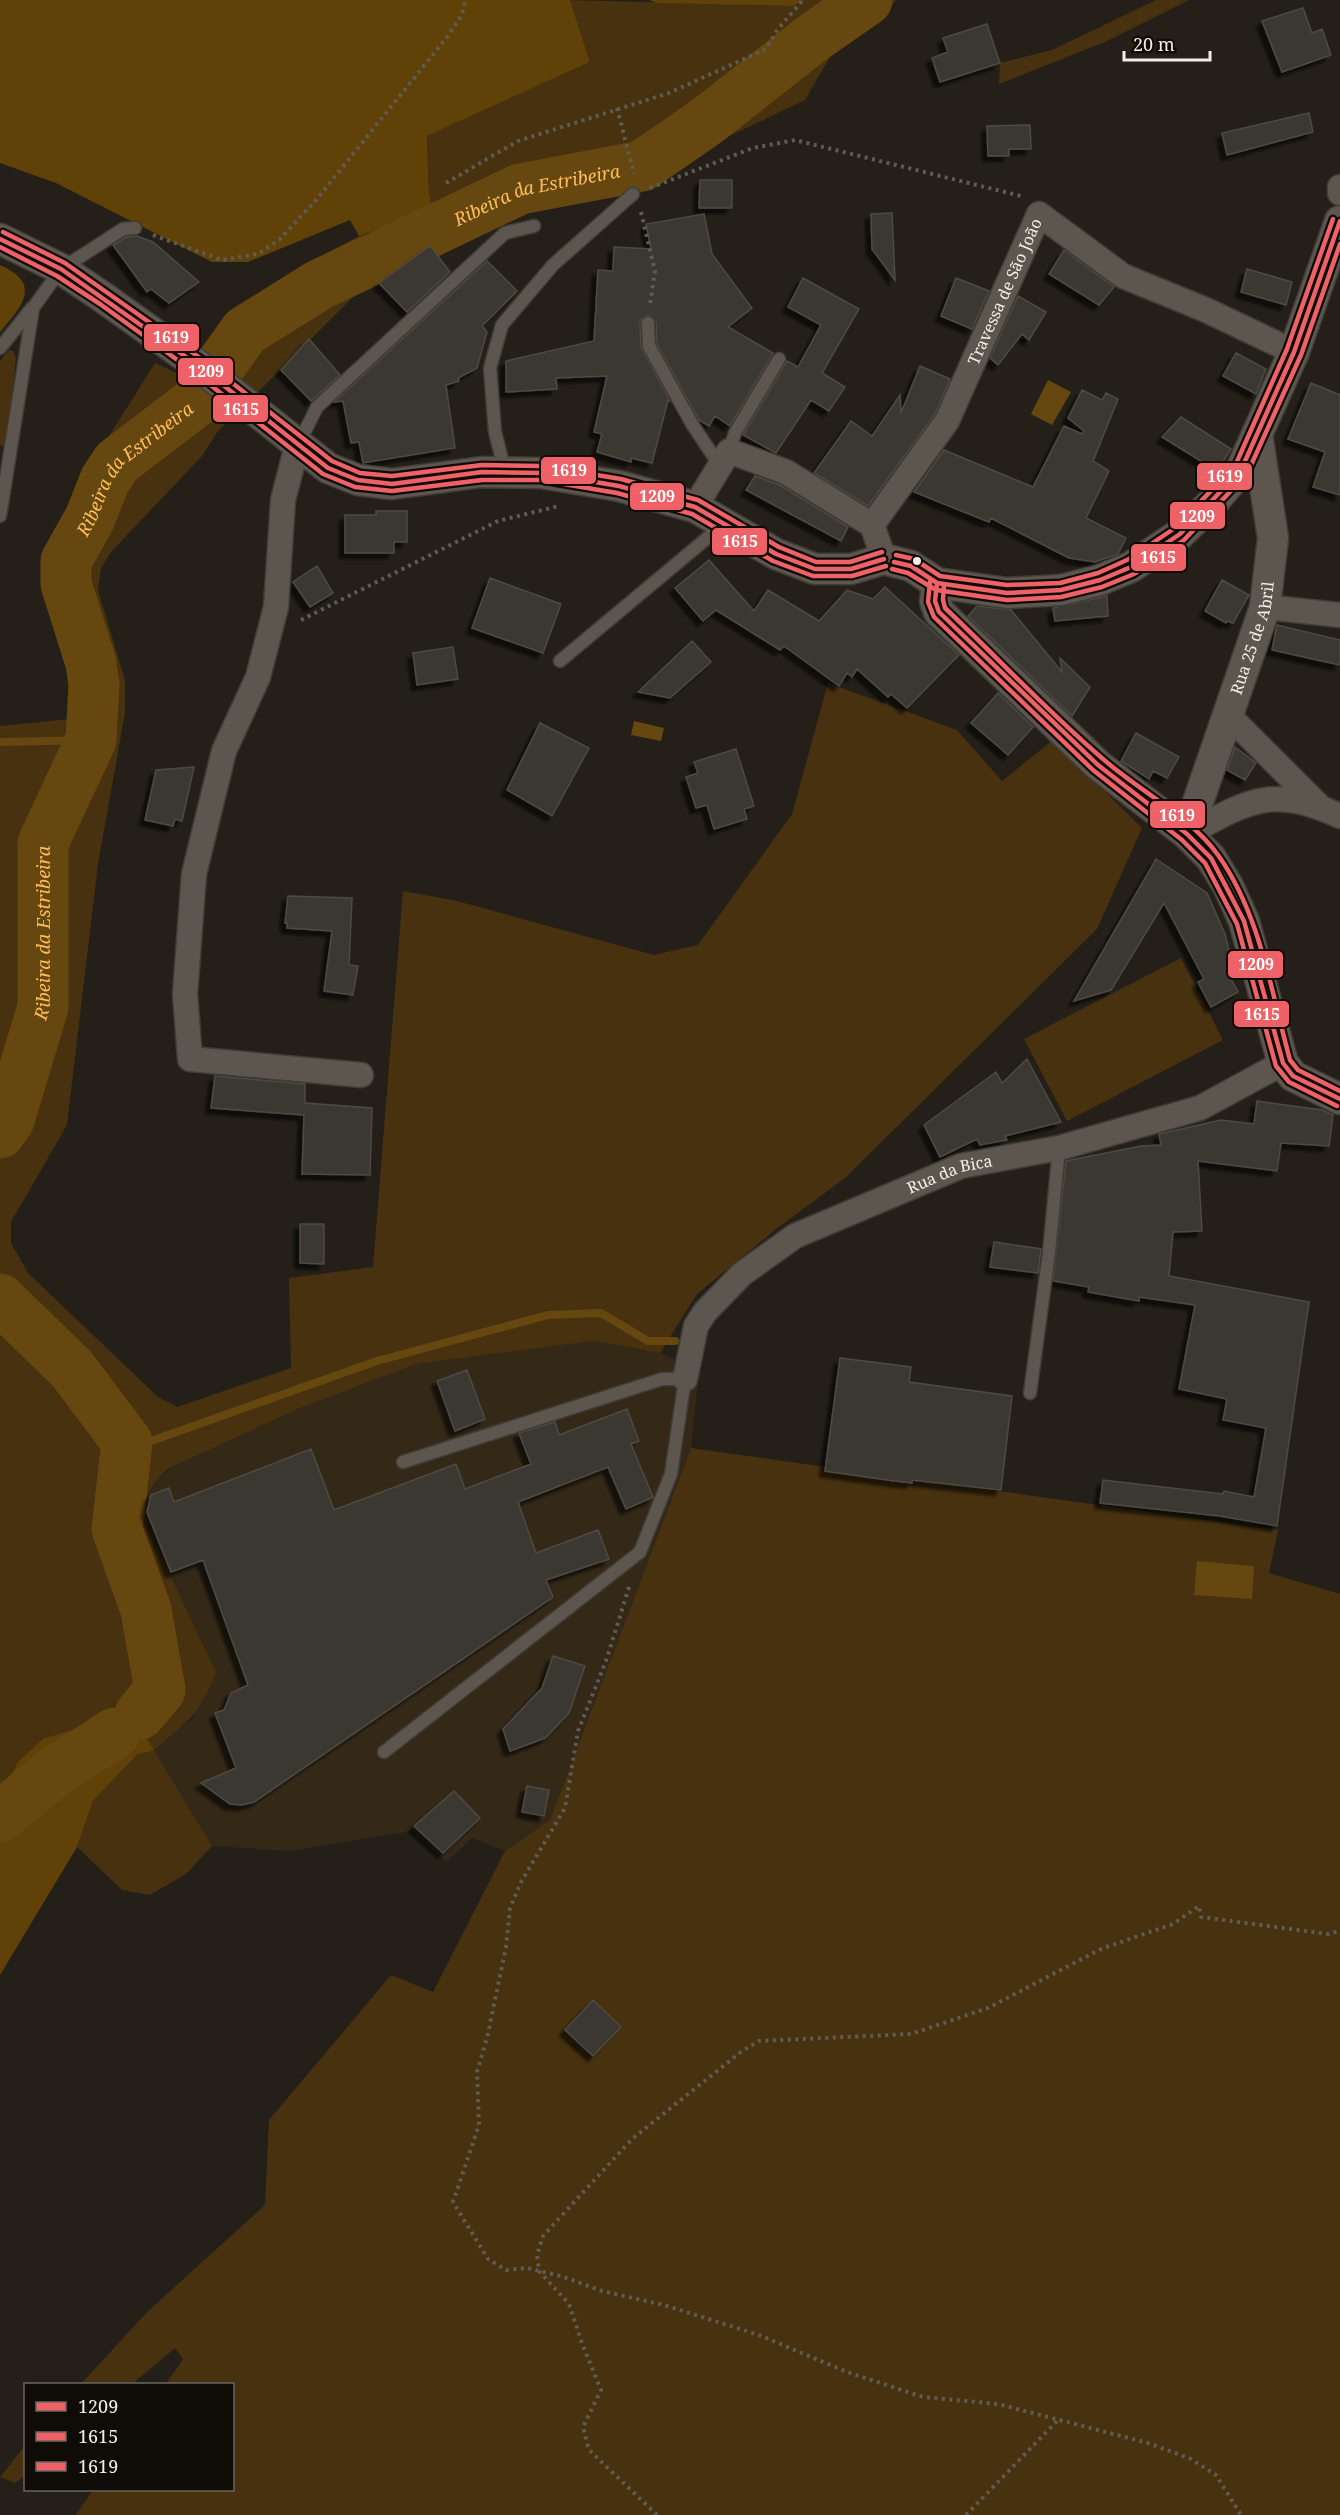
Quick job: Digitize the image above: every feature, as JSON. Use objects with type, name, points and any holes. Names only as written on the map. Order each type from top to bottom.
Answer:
[{"type":"street","points":[[1340,187],[1340,193]]},
{"type":"street","name":"Travessa de São João","points":[[873,525],[947,421],[1039,214],[1123,276],[1206,310],[1294,352]]},
{"type":"street","points":[[938,597],[1061,590],[1100,580],[1131,567],[1180,534],[1215,500],[1240,470],[1294,352],[1340,221]]},
{"type":"street","points":[[0,239],[61,269],[199,366],[297,446],[328,468],[358,480],[392,484],[482,472],[541,473],[619,486],[695,507],[776,554],[815,569],[851,569],[884,559],[911,566],[1098,765],[1187,834],[1221,872],[1244,921],[1283,1063],[1293,1076],[1340,1099]]},
{"type":"street","name":"Rua 25 de Abril","points":[[1187,834],[1266,607],[1273,538],[1257,434]]},
{"type":"street","points":[[297,446],[283,500],[276,607],[258,678],[224,751],[194,874],[185,994],[190,1059],[361,1076]]},
{"type":"street","points":[[695,507],[724,459],[786,472],[873,525],[884,559]]},
{"type":"street","points":[[1266,607],[1340,615]]},
{"type":"street","points":[[1228,715],[1330,812]]},
{"type":"street","points":[[1187,834],[1236,807],[1264,798],[1291,798],[1330,812]]},
{"type":"street","name":"Rua da Bica","points":[[685,1379],[696,1326],[705,1312],[742,1274],[795,1236],[961,1166],[1059,1148],[1200,1108],[1283,1063]]},
{"type":"lane","points":[[506,473],[495,432],[490,368],[502,325],[553,265],[633,194]]},
{"type":"lane","points":[[297,446],[317,407],[505,233],[534,226]]},
{"type":"lane","points":[[0,348],[61,269],[123,229],[135,228]]},
{"type":"lane","points":[[0,516],[33,308]]},
{"type":"lane","points":[[648,322],[649,346],[692,424],[724,459],[735,433],[779,358]]},
{"type":"lane","points":[[560,661],[724,524]]},
{"type":"lane","points":[[1030,1393],[1059,1148]]},
{"type":"lane","points":[[384,1752],[640,1552],[671,1474],[685,1379],[662,1379],[403,1462]]},
{"type":"path","points":[[135,228],[222,260],[258,254],[279,240],[317,200],[447,37],[462,15],[465,0]]},
{"type":"path","points":[[446,183],[518,141],[669,93],[766,49],[778,29],[802,0]]},
{"type":"path","points":[[617,108],[636,182]]},
{"type":"path","points":[[633,194],[753,148],[795,140],[1034,199],[1039,214]]},
{"type":"path","points":[[644,218],[655,272],[648,322]]},
{"type":"path","points":[[268,637],[498,521],[554,509],[564,504]]},
{"type":"path","points":[[640,1552],[606,1661],[578,1731],[565,1808],[521,1882],[510,1908],[506,1947],[477,2072],[479,2125],[453,2202],[488,2259],[506,2270],[527,2268],[539,2271],[602,2291],[664,2305],[759,2335],[847,2372],[923,2397],[998,2404],[1148,2443],[1191,2459],[1216,2475],[1241,2515]]},
{"type":"path","points":[[657,2515],[589,2450],[584,2427],[602,2390],[582,2346],[569,2304],[539,2271],[537,2255],[543,2236],[632,2139],[742,2051],[759,2041],[911,2034],[988,2008],[1101,1950],[1173,1924],[1199,1906],[1201,1917],[1328,1934],[1340,1931]]},
{"type":"path","points":[[966,2515],[1059,2420]]},
{"type":"shaded area","points":[[0,0],[570,0],[590,62],[427,136],[429,193],[432,208],[359,236],[350,220],[248,262],[212,262],[56,183],[0,163]]},
{"type":"shaded area","points":[[570,0],[793,6],[805,0],[897,0],[834,50],[805,100],[715,143],[574,200],[441,237],[363,287],[257,393],[212,357],[325,254],[359,236],[432,208],[429,193],[427,136],[590,62]]},
{"type":"shaded area","points":[[649,0],[805,0],[793,6],[657,3]]},
{"type":"shaded area","points":[[1156,0],[1189,0],[1107,41],[999,84],[1000,63],[1052,50]]},
{"type":"shaded area","points":[[0,265],[13,272],[25,288],[21,304],[0,332]]},
{"type":"shaded area","points":[[9,350],[13,351],[16,358],[6,448],[0,445],[0,361]]},
{"type":"shaded area","points":[[155,363],[183,376],[232,418],[218,431],[202,456],[111,552],[101,568],[98,590],[125,680],[125,713],[98,864],[67,1125],[11,1222],[11,1243],[28,1273],[158,1397],[177,1407],[291,1368],[289,1278],[373,1267],[403,891],[457,901],[654,955],[698,945],[792,814],[828,683],[957,730],[1002,781],[1053,740],[1142,828],[1097,929],[845,1178],[775,1230],[697,1294],[660,1353],[594,1341],[416,1364],[298,1409],[168,1469],[155,1482],[146,1503],[148,1529],[216,1672],[205,1698],[192,1716],[154,1750],[212,1846],[186,1874],[150,1895],[122,1890],[77,1847],[93,1801],[138,1754],[9,1779],[0,1809],[0,726],[71,719],[74,670],[48,581],[77,487]]},
{"type":"shaded area","points":[[1048,380],[1071,392],[1052,425],[1031,414]]},
{"type":"shaded area","points":[[634,721],[664,728],[661,741],[631,735]]},
{"type":"shaded area","points":[[1181,958],[1223,1040],[1067,1121],[1024,1039]]},
{"type":"shaded area","points":[[594,1341],[660,1353],[699,1371],[691,1448],[550,1820],[505,1851],[472,1838],[446,1862],[412,1831],[290,1851],[212,1846],[154,1750],[193,1718],[143,1510],[152,1484],[171,1468],[298,1409],[416,1364]]},
{"type":"shaded area","points":[[691,1448],[1278,1530],[1269,1573],[1340,1594],[1340,2515],[76,2515],[92,2491],[234,2491],[234,2383],[167,2383],[183,2359],[175,2348],[133,2383],[82,2383],[147,2312],[265,2205],[269,2120],[391,1975],[433,1992],[505,1851],[550,1820]]},
{"type":"shaded area","points":[[1197,1561],[1254,1566],[1252,1599],[1194,1595]]},
{"type":"shaded area","points":[[129,1712],[154,1750],[138,1754],[93,1801],[77,1847],[0,1975],[0,1809],[9,1779],[18,1762],[43,1739]]},
{"type":"shaded area","points":[[24,2447],[24,2476],[15,2483],[0,2477]]},
{"type":"building","points":[[1303,8],[1312,33],[1322,29],[1331,55],[1282,72],[1262,21]]},
{"type":"building","points":[[987,24],[1000,63],[940,82],[932,58],[948,52],[943,38]]},
{"type":"building","points":[[1309,113],[1313,132],[1227,155],[1222,133]]},
{"type":"building","points":[[1030,125],[1031,149],[1009,149],[1009,156],[988,156],[987,126]]},
{"type":"building","points":[[700,180],[732,180],[732,208],[699,208]]},
{"type":"building","points":[[892,213],[895,280],[872,249],[871,214]]},
{"type":"building","points":[[704,214],[712,254],[752,308],[728,327],[773,353],[730,426],[715,416],[709,426],[699,420],[657,344],[656,322],[648,315],[640,320],[641,347],[670,401],[668,400],[652,463],[631,458],[631,462],[597,452],[602,434],[594,432],[607,376],[556,378],[557,389],[506,392],[506,361],[594,341],[598,270],[613,271],[614,247],[651,249],[646,224]]},
{"type":"building","points":[[137,236],[153,242],[199,282],[169,303],[151,289],[147,292],[113,245],[126,237]]},
{"type":"building","points":[[430,246],[450,272],[407,312],[379,283]]},
{"type":"building","points":[[1064,250],[1114,287],[1099,305],[1049,274]]},
{"type":"building","points":[[487,261],[517,291],[482,326],[487,332],[477,368],[458,378],[459,381],[446,385],[455,448],[363,463],[359,442],[351,443],[343,401],[334,402]]},
{"type":"building","points":[[1247,269],[1292,282],[1286,305],[1241,292]]},
{"type":"building","points":[[803,278],[859,309],[822,373],[845,387],[829,411],[811,400],[776,453],[743,435],[787,361],[798,367],[821,325],[788,307]]},
{"type":"building","points":[[956,278],[989,291],[972,329],[941,316]]},
{"type":"building","points":[[1018,296],[1046,312],[1029,340],[1022,334],[998,365],[990,358]]},
{"type":"building","points":[[309,339],[340,375],[311,401],[281,370]]},
{"type":"building","points":[[1236,353],[1266,369],[1256,394],[1223,376]]},
{"type":"building","points":[[920,366],[950,379],[935,414],[868,506],[814,473],[851,421],[872,436],[900,395],[901,413]]},
{"type":"building","points":[[1311,383],[1340,395],[1340,495],[1313,487],[1325,452],[1288,439]]},
{"type":"building","points":[[1082,390],[1102,400],[1106,393],[1118,399],[1093,461],[1109,471],[1086,518],[1126,538],[1118,554],[1095,562],[1069,558],[991,518],[989,522],[914,492],[944,450],[1033,487],[1064,426],[1082,434],[1084,431],[1068,418]]},
{"type":"building","points":[[1181,417],[1231,449],[1217,471],[1162,437]]},
{"type":"building","points":[[755,476],[780,485],[848,527],[841,541],[746,490]]},
{"type":"building","points":[[376,511],[407,511],[407,542],[394,542],[394,553],[345,553],[345,515],[376,515]]},
{"type":"building","points":[[709,560],[754,611],[768,590],[819,621],[847,590],[873,599],[885,587],[959,655],[907,708],[891,694],[888,697],[857,669],[852,677],[847,673],[839,686],[784,646],[780,650],[716,610],[703,621],[675,588]]},
{"type":"building","points":[[317,566],[333,593],[310,607],[293,582]]},
{"type":"building","points":[[490,578],[561,604],[543,653],[472,628]]},
{"type":"building","points":[[1222,580],[1249,595],[1233,623],[1227,621],[1226,623],[1205,611]]},
{"type":"building","points":[[1107,596],[1108,616],[1055,621],[1053,608]]},
{"type":"building","points":[[977,606],[1011,610],[1062,672],[1060,658],[1090,687],[1072,716],[968,616]]},
{"type":"building","points":[[1277,625],[1340,640],[1340,665],[1272,650]]},
{"type":"building","points":[[692,641],[711,662],[670,698],[638,692]]},
{"type":"building","points":[[453,647],[458,679],[417,685],[413,653]]},
{"type":"building","points":[[998,693],[1033,727],[1008,755],[971,723]]},
{"type":"building","points":[[540,723],[589,748],[552,816],[507,790]]},
{"type":"building","points":[[1136,733],[1179,757],[1167,778],[1153,771],[1149,779],[1121,761]]},
{"type":"building","points":[[1235,747],[1256,763],[1245,780],[1227,770]]},
{"type":"building","points":[[736,749],[754,806],[744,809],[747,819],[714,829],[707,805],[696,808],[686,777],[698,773],[694,762]]},
{"type":"building","points":[[194,767],[182,821],[175,819],[173,826],[145,820],[156,770]]},
{"type":"building","points":[[1156,859],[1207,893],[1225,934],[1233,966],[1226,969],[1238,992],[1211,1007],[1198,982],[1204,979],[1164,903],[1111,990],[1074,1001]]},
{"type":"building","points":[[288,896],[352,898],[349,965],[358,966],[353,995],[324,991],[332,931],[287,928],[287,923],[285,923]]},
{"type":"building","points":[[1027,1059],[1061,1122],[1005,1136],[1007,1140],[980,1145],[977,1139],[940,1157],[924,1125],[996,1072],[1002,1083]]},
{"type":"building","points":[[215,1076],[305,1084],[305,1103],[372,1108],[370,1175],[302,1174],[304,1115],[211,1108]]},
{"type":"building","points":[[1257,1101],[1322,1110],[1333,1115],[1329,1146],[1281,1143],[1277,1171],[1198,1161],[1202,1231],[1173,1232],[1169,1276],[1309,1302],[1277,1526],[1220,1516],[1100,1503],[1103,1480],[1223,1494],[1224,1491],[1254,1497],[1266,1428],[1223,1420],[1227,1399],[1179,1389],[1195,1305],[1139,1297],[1139,1301],[1088,1292],[1089,1287],[1053,1281],[1066,1161],[1141,1146],[1161,1145],[1159,1134],[1221,1120],[1254,1124]]},
{"type":"building","points":[[300,1224],[324,1224],[324,1264],[300,1263]]},
{"type":"building","points":[[994,1242],[1041,1249],[1038,1273],[990,1267]]},
{"type":"building","points":[[840,1358],[911,1367],[909,1382],[1012,1396],[1001,1490],[912,1480],[912,1483],[825,1471]]},
{"type":"building","points":[[467,1370],[485,1419],[455,1431],[437,1381]]},
{"type":"building","points":[[627,1409],[639,1441],[631,1444],[653,1497],[626,1509],[608,1467],[518,1502],[536,1553],[598,1530],[609,1559],[546,1580],[553,1597],[254,1802],[242,1805],[230,1804],[201,1783],[236,1768],[215,1713],[224,1710],[231,1693],[248,1685],[203,1560],[171,1572],[147,1512],[151,1495],[169,1488],[174,1502],[311,1449],[334,1510],[456,1464],[465,1489],[531,1464],[519,1433],[555,1422],[559,1435]]},
{"type":"building","points":[[553,1656],[585,1666],[569,1713],[545,1738],[510,1751],[503,1729],[542,1688]]},
{"type":"building","points":[[527,1786],[549,1790],[544,1816],[522,1812]]},
{"type":"building","points":[[454,1791],[480,1818],[443,1853],[414,1826]]},
{"type":"building","points":[[593,2000],[621,2027],[593,2056],[565,2030]]},
{"type":"waterway","name":"Ribeira da Estribeira","points":[[0,1133],[9,1120],[43,1007],[43,843],[91,740],[94,685],[91,663],[66,584],[66,561],[90,518],[105,480],[117,462],[193,404],[245,331],[319,285],[520,189],[642,166],[707,121],[814,37],[867,0]]},
{"type":"waterway","points":[[0,742],[91,740]]},
{"type":"waterway","name":"Ribeira da Estribeira","points":[[0,1299],[72,1369],[127,1442],[117,1529],[146,1610],[160,1690],[140,1714]]},
{"type":"waterway","points":[[127,1442],[154,1440],[377,1361],[548,1315],[601,1313],[648,1341],[675,1341]]},
{"type":"waterway","name":"Ribeira da Estribeira","points":[[0,1817],[53,1773],[115,1733]]},
{"type":"transit line","name":"1619","points":[[896,555],[914,559],[940,576],[1007,585],[1060,583],[1098,573],[1127,560],[1175,528],[1235,466],[1287,349],[1333,219]]},
{"type":"transit line","name":"1209","points":[[894,562],[911,566],[937,583],[1007,593],[1061,590],[1100,580],[1131,567],[1180,534],[1241,470],[1294,352],[1340,221]]},
{"type":"transit line","name":"1619","points":[[3,232],[65,263],[203,360],[332,461],[360,473],[392,476],[482,465],[542,466],[621,479],[698,500],[779,547],[816,562],[850,562],[882,552]]},
{"type":"transit line","name":"1209","points":[[0,239],[61,269],[199,366],[328,468],[358,480],[392,484],[482,472],[541,473],[619,486],[695,507],[776,554],[815,569],[851,569],[884,559]]},
{"type":"transit line","name":"1615","points":[[892,569],[908,573],[936,590],[1007,600],[1061,597],[1102,587],[1134,574],[1184,540],[1247,474],[1301,355],[1340,244]]},
{"type":"transit line","name":"1615","points":[[0,247],[57,276],[100,304],[194,372],[323,474],[355,487],[392,491],[482,480],[540,480],[617,493],[692,514],[773,561],[813,576],[852,576],[886,566]]},
{"type":"transit line","name":"1615","points":[[930,582],[928,602],[934,617],[1093,770],[1182,840],[1205,863],[1237,924],[1276,1066],[1289,1082],[1337,1106]]},
{"type":"transit line","name":"1209","points":[[937,583],[935,601],[939,612],[1098,765],[1187,834],[1211,858],[1244,921],[1283,1063],[1293,1076],[1340,1099]]},
{"type":"transit line","name":"1619","points":[[944,584],[945,608],[1083,741],[1117,770],[1194,828],[1218,855],[1244,902],[1254,928],[1263,954],[1290,1060],[1298,1070],[1340,1091]]}]
